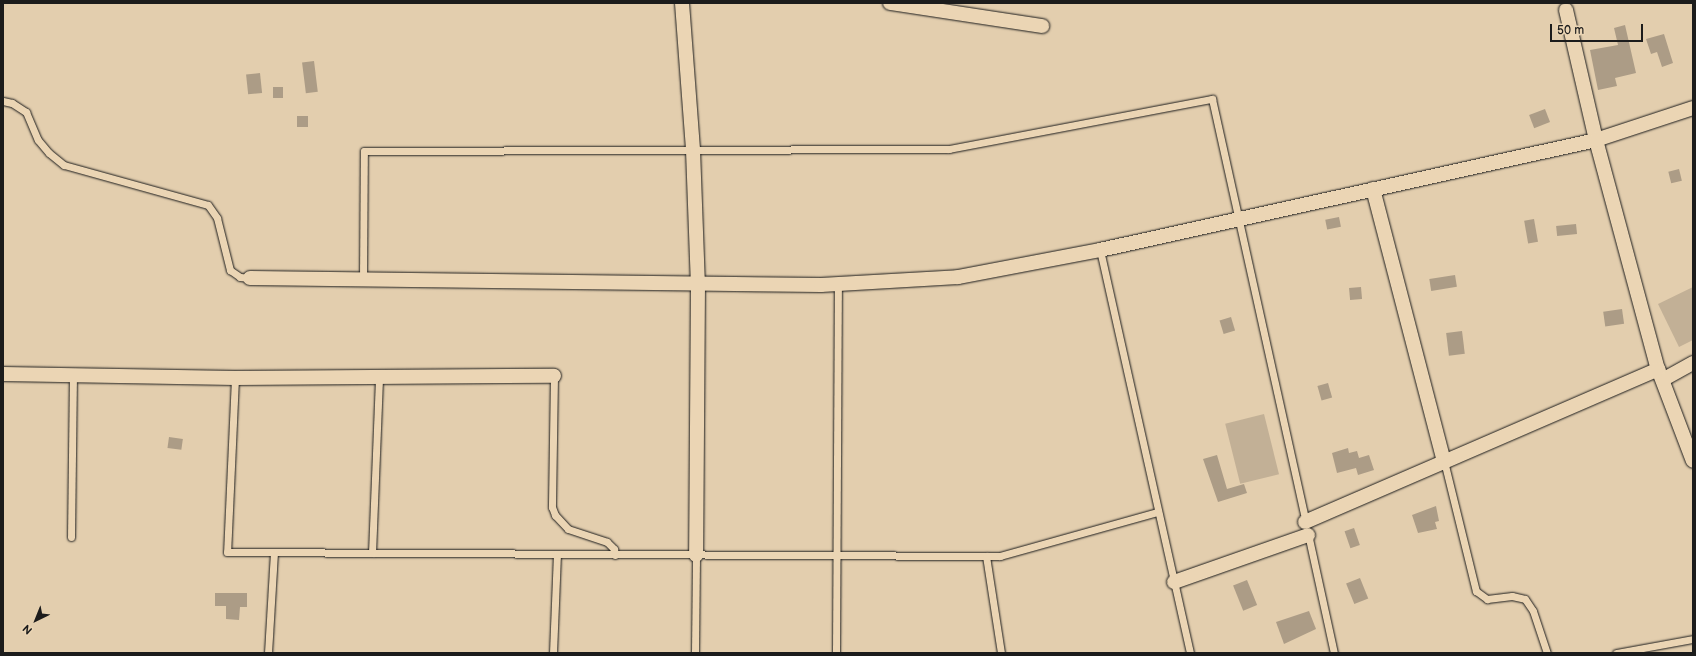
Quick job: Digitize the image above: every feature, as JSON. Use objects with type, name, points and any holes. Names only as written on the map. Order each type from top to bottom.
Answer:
[{"type":"street","points":[[682,3],[693,150],[698,284],[696,555]]},
{"type":"street","points":[[890,3],[965,9],[1042,26]]},
{"type":"street","points":[[1566,10],[1596,140],[1661,374],[1693,461]]},
{"type":"street","points":[[250,278],[838,285],[958,277],[1100,250],[1238,218],[1596,140],[1693,108]]},
{"type":"street","points":[[1373,189],[1444,462]]},
{"type":"street","points":[[1174,582],[1307,529],[1444,462],[1693,362]]},
{"type":"street","points":[[3,374],[235,378],[554,376]]},
{"type":"lane","points":[[363,280],[364,151],[949,149],[1212,99],[1334,653]]},
{"type":"lane","points":[[3,101],[12,102],[26,112],[38,140],[49,153],[64,165],[208,206],[217,218],[230,270],[240,276],[250,278]]},
{"type":"lane","points":[[1100,250],[1190,653]]},
{"type":"lane","points":[[836,653],[838,285]]},
{"type":"lane","points":[[72,537],[73,375]]},
{"type":"lane","points":[[554,376],[552,507],[555,515],[568,529],[607,542],[614,549],[615,554]]},
{"type":"lane","points":[[372,554],[379,377]]},
{"type":"lane","points":[[235,378],[228,552],[372,554],[986,556],[1016,554],[1158,512]]},
{"type":"lane","points":[[1444,462],[1476,591],[1487,599],[1512,596],[1525,599],[1533,611],[1547,653]]},
{"type":"lane","points":[[268,653],[274,553]]},
{"type":"lane","points":[[553,653],[557,554]]},
{"type":"lane","points":[[695,653],[696,555]]},
{"type":"lane","points":[[986,556],[1001,653]]},
{"type":"lane","points":[[1616,653],[1693,639]]},
{"type":"shaded area","points":[[1693,287],[1693,340],[1679,347],[1658,304]]},
{"type":"shaded area","points":[[1264,414],[1279,474],[1240,484],[1225,424]]},
{"type":"building","points":[[1625,25],[1636,73],[1615,78],[1617,86],[1598,90],[1590,50],[1618,45],[1614,28]]},
{"type":"building","points":[[1664,34],[1673,63],[1662,67],[1657,52],[1651,54],[1646,39]]},
{"type":"building","points":[[314,61],[318,92],[306,93],[302,62]]},
{"type":"building","points":[[260,73],[262,93],[248,94],[246,74]]},
{"type":"building","points":[[273,87],[283,87],[283,98],[273,98]]},
{"type":"building","points":[[1545,109],[1550,122],[1534,128],[1529,115]]},
{"type":"building","points":[[297,116],[308,116],[308,127],[297,127]]},
{"type":"building","points":[[1679,169],[1682,181],[1671,183],[1668,172]]},
{"type":"building","points":[[1339,217],[1341,227],[1327,229],[1325,220]]},
{"type":"building","points":[[1534,219],[1538,242],[1528,243],[1524,221]]},
{"type":"building","points":[[1576,224],[1577,234],[1557,236],[1556,226]]},
{"type":"building","points":[[1455,275],[1457,287],[1431,291],[1429,279]]},
{"type":"building","points":[[1361,287],[1362,299],[1350,300],[1349,288]]},
{"type":"building","points":[[1622,309],[1624,324],[1605,326],[1603,312]]},
{"type":"building","points":[[1231,317],[1235,330],[1224,334],[1220,321]]},
{"type":"building","points":[[1462,331],[1465,354],[1449,356],[1446,333]]},
{"type":"building","points":[[1328,383],[1332,397],[1322,400],[1317,386]]},
{"type":"building","points":[[169,437],[183,439],[181,450],[167,448]]},
{"type":"building","points":[[1348,448],[1349,453],[1357,451],[1359,458],[1369,455],[1374,470],[1358,475],[1356,468],[1337,473],[1332,453]]},
{"type":"building","points":[[1217,455],[1227,489],[1244,484],[1247,493],[1218,502],[1203,459]]},
{"type":"building","points":[[1436,506],[1439,521],[1435,522],[1437,529],[1418,533],[1412,515]]},
{"type":"building","points":[[1354,528],[1360,545],[1350,548],[1345,531]]},
{"type":"building","points":[[1360,578],[1368,598],[1354,604],[1346,584]]},
{"type":"building","points":[[1247,580],[1257,605],[1243,611],[1233,586]]},
{"type":"building","points":[[215,593],[247,593],[247,607],[240,607],[239,620],[226,619],[226,606],[215,606]]},
{"type":"building","points":[[1309,611],[1316,629],[1284,644],[1276,622]]}]
